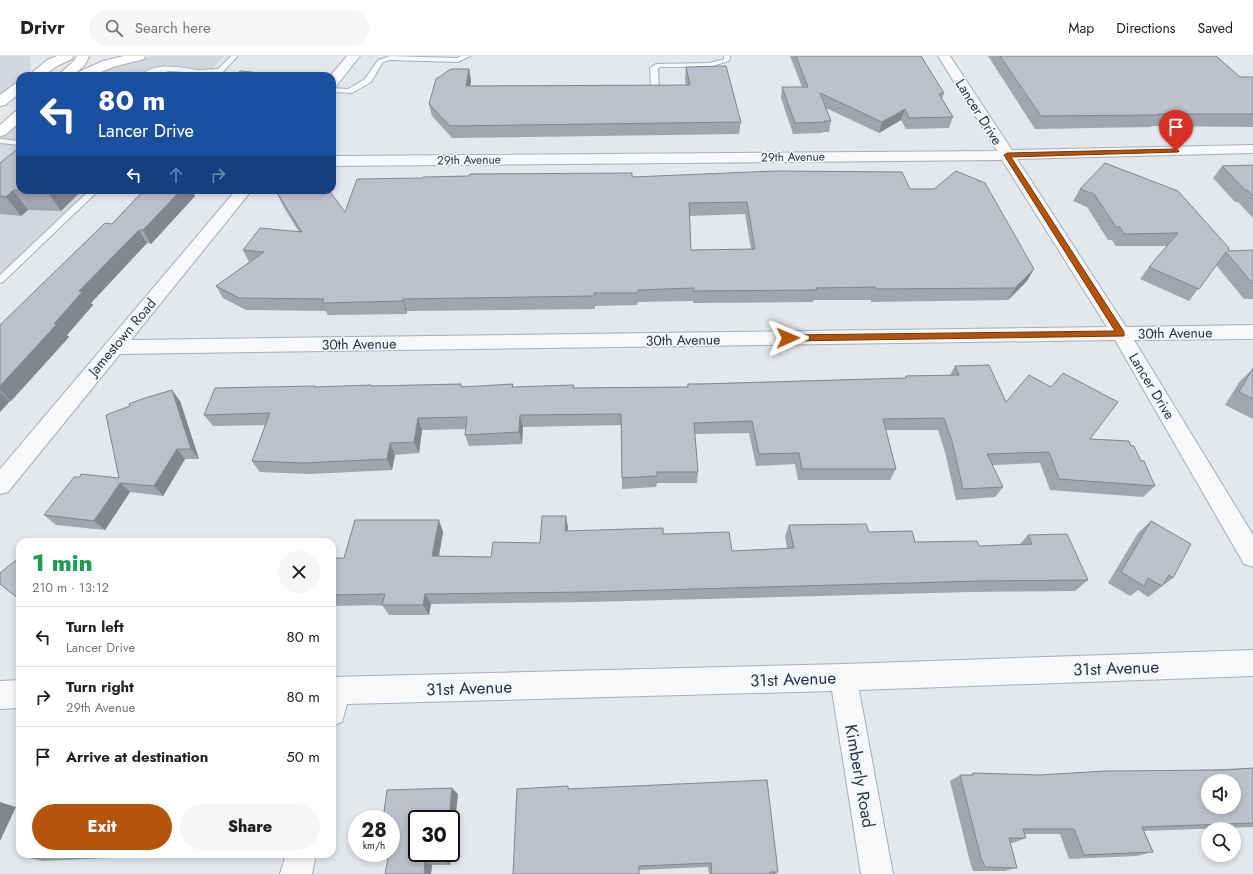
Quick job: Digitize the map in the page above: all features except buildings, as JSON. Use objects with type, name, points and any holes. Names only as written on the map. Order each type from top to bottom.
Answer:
[{"type":"main road","points":[[40,72],[52,63],[67,56]]},
{"type":"main road","points":[[69,72],[80,62],[83,56]]},
{"type":"main road","points":[[90,72],[108,64],[139,56]]},
{"type":"main road","points":[[0,102],[16,90]]},
{"type":"main road","points":[[0,132],[16,118]]},
{"type":"street","points":[[336,77],[354,56]]},
{"type":"street","name":"Lancer Drive","points":[[944,56],[1121,334],[1253,556]]},
{"type":"street","name":"29th Avenue","points":[[336,161],[1007,155],[1253,149]]},
{"type":"street","name":"Jamestown Road","points":[[0,486],[241,194]]},
{"type":"street","name":"30th Avenue","points":[[114,347],[1253,332]]},
{"type":"street","name":"31st Avenue","points":[[336,698],[1253,663]]},
{"type":"street","name":"Kimberly Road","points":[[843,678],[877,874]]},
{"type":"street","points":[[0,695],[16,694]]},
{"type":"street","points":[[296,874],[300,858]]},
{"type":"lane","points":[[218,72],[235,56]]},
{"type":"lane","points":[[336,90],[349,91],[368,80],[380,61],[390,58],[410,57],[458,60],[467,56]]},
{"type":"lane","points":[[656,89],[654,68],[658,65],[709,64],[727,60],[727,56]]},
{"type":"lane","points":[[150,72],[172,67],[206,72]]},
{"type":"lane","points":[[190,72],[195,71]]},
{"type":"lane","points":[[0,141],[16,143]]},
{"type":"lane","points":[[0,280],[91,194]]},
{"type":"shaded area","points":[[0,56],[31,56],[30,71],[16,72],[16,82],[0,95]]},
{"type":"shaded area","points":[[152,56],[224,56],[210,72],[97,72],[115,65]]},
{"type":"shaded area","points":[[16,125],[16,194],[85,194],[0,276],[0,138]]},
{"type":"route","points":[[788,338],[1121,334],[1007,155],[1176,151]]}]
